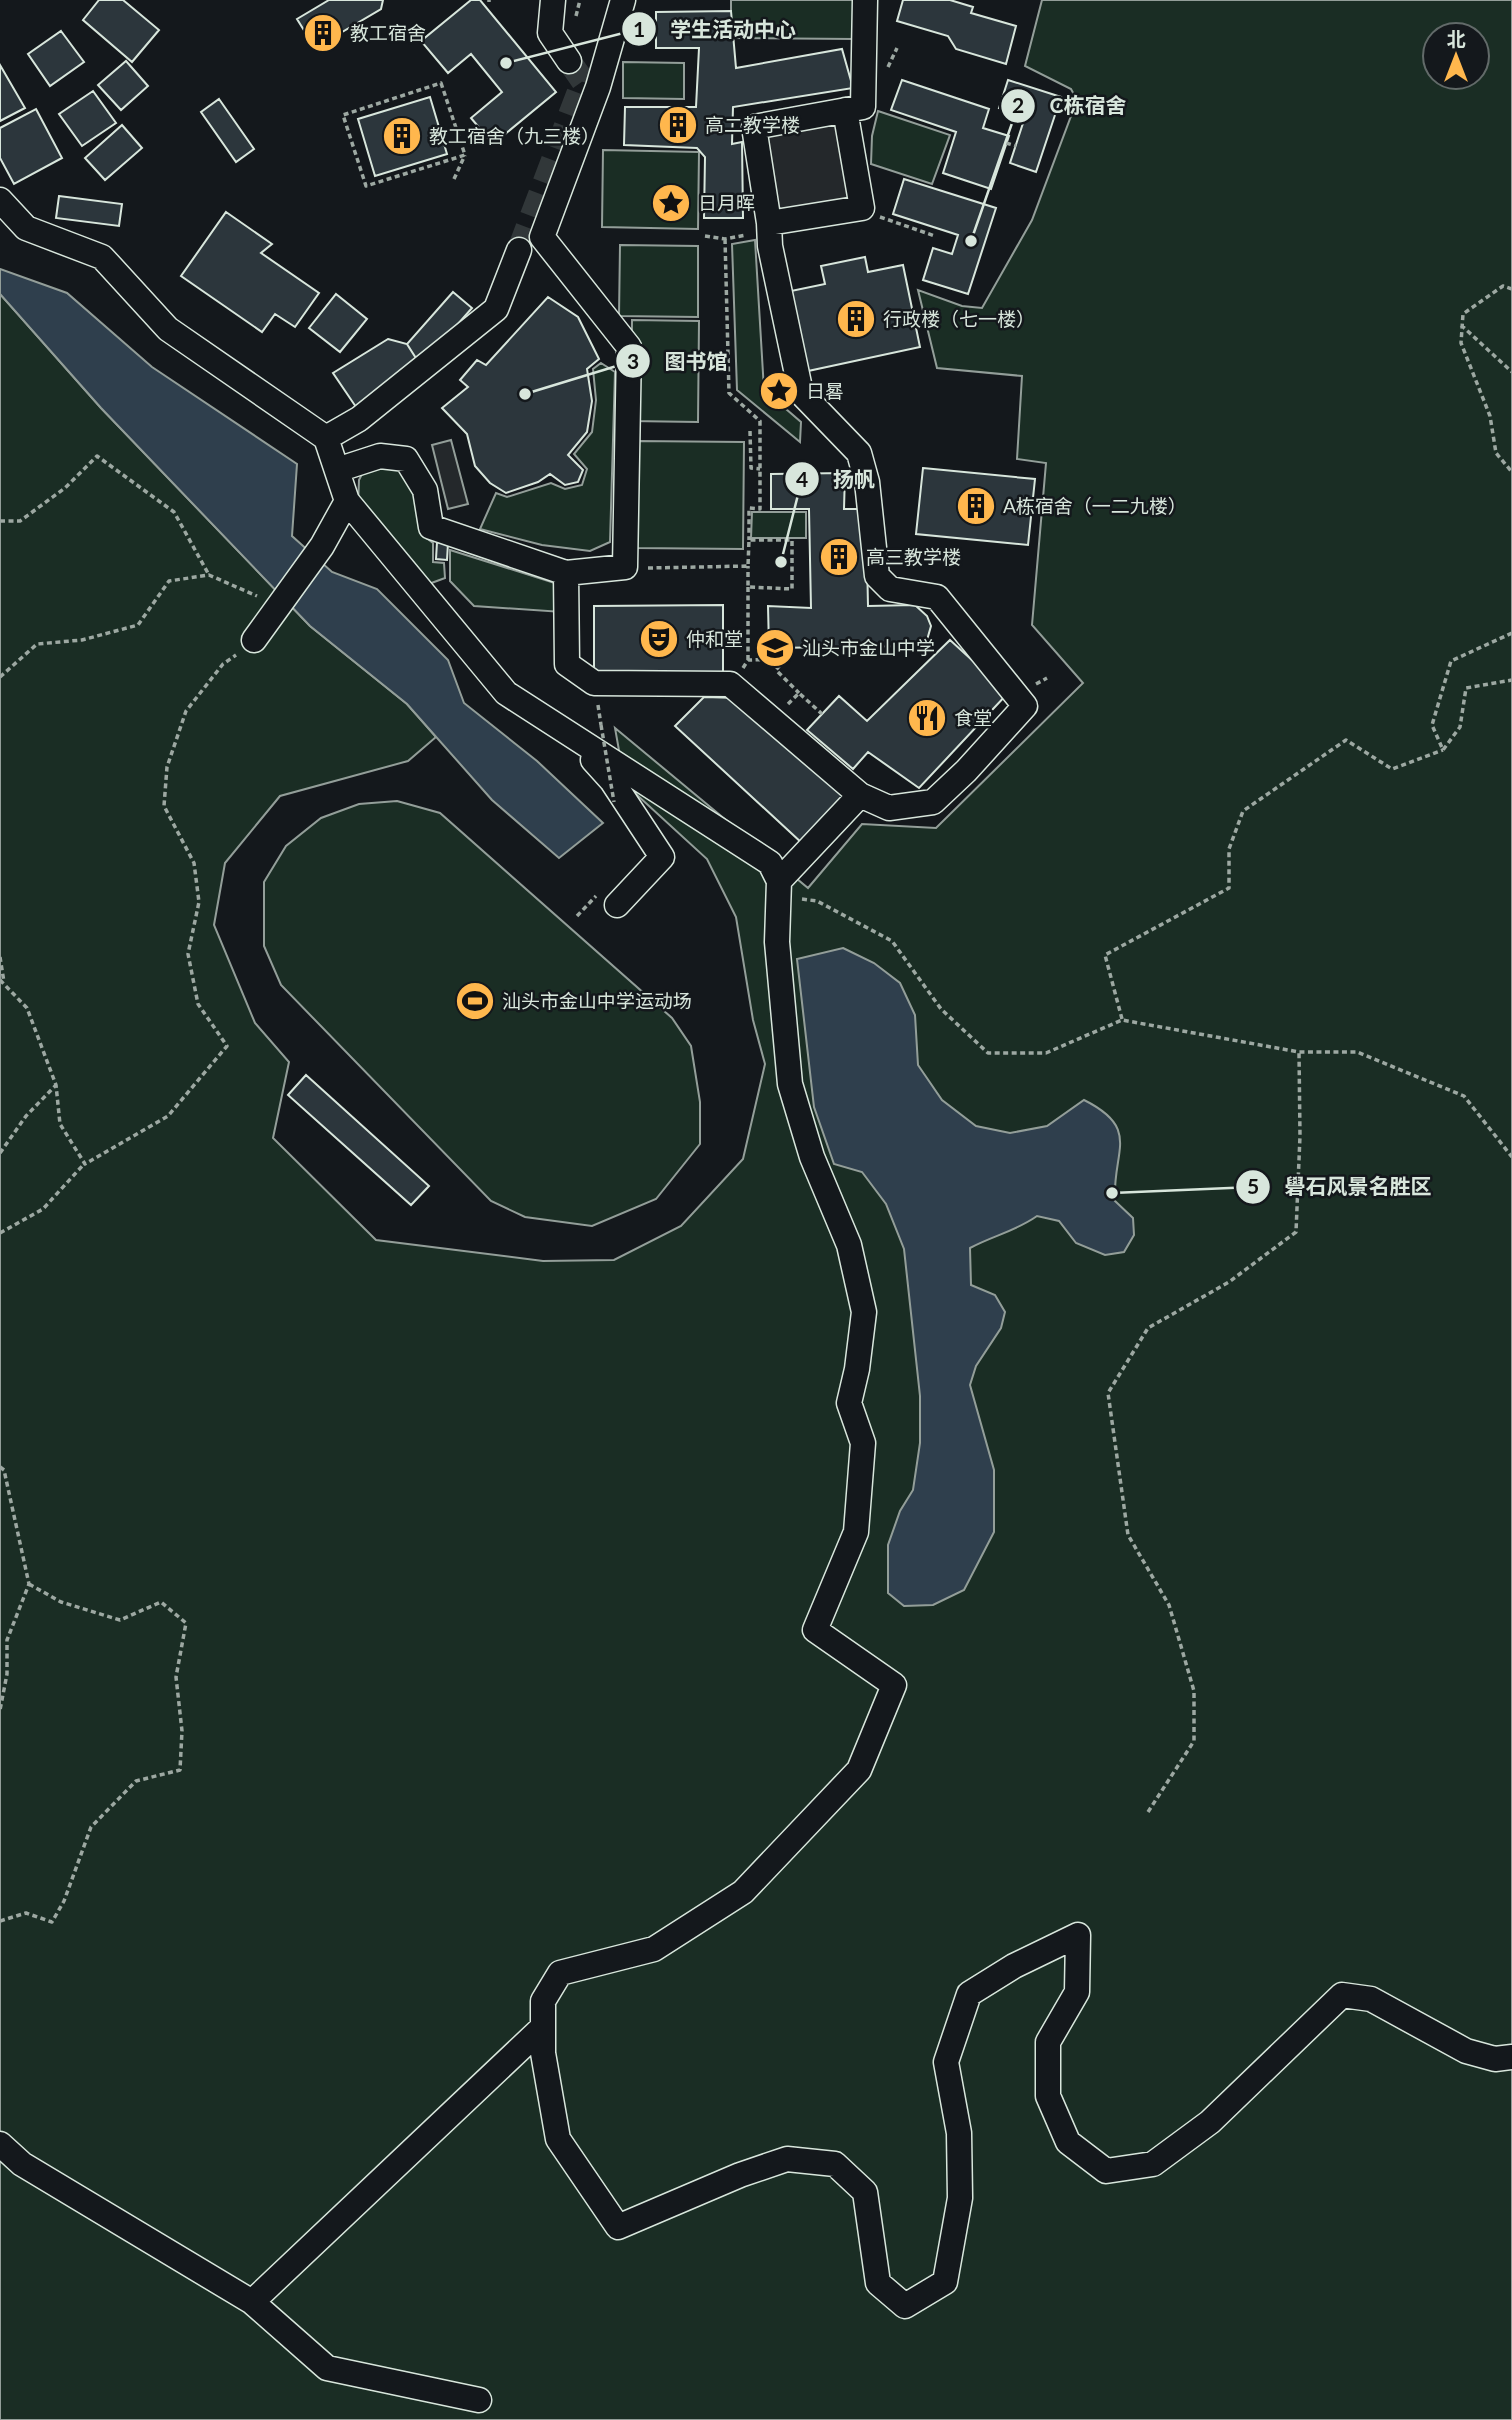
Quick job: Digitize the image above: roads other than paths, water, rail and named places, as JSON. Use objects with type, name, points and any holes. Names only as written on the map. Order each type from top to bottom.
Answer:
[{"type":"street","points":[[553,0],[550,33],[569,61]]},
{"type":"street","points":[[337,470],[380,456],[406,459],[425,490],[431,527],[566,573],[625,567],[629,347],[542,237],[598,87],[622,0]]},
{"type":"street","points":[[566,573],[567,664],[593,683],[730,684],[860,795],[889,808],[933,802],[966,771],[1025,706],[937,597],[890,589],[877,576],[867,481],[859,453],[801,393],[770,246],[759,229],[754,127],[863,107],[865,0]]},
{"type":"street","points":[[759,229],[862,208],[845,110]]},
{"type":"street","points":[[0,200],[26,228],[102,257],[169,329],[326,438],[347,501],[506,693],[770,863],[779,888],[777,942],[790,1084],[812,1157],[849,1245],[864,1312],[857,1369],[849,1403],[863,1443],[856,1532],[815,1630],[894,1685],[859,1770],[743,1892],[654,1949],[561,1973],[543,2001],[543,2053],[558,2139],[618,2227],[740,2175],[787,2160],[835,2164],[864,2192],[878,2283],[905,2306],[945,2281],[960,2198],[959,2133],[946,2063],[969,1994],[1014,1966],[1078,1935],[1077,1992],[1048,2042],[1048,2096],[1068,2142],[1106,2171],[1153,2164],[1210,2122],[1342,1995],[1371,1999],[1466,2051],[1495,2059],[1512,2057]]},
{"type":"street","points":[[326,438],[359,419],[496,309],[519,250]]},
{"type":"street","points":[[254,640],[322,546],[347,501]]},
{"type":"street","points":[[574,739],[612,781],[662,857],[611,896]]},
{"type":"street","points":[[779,888],[860,795]]},
{"type":"street","points":[[252,2302],[543,2027]]},
{"type":"street","points":[[0,2144],[22,2164],[252,2302],[327,2368],[480,2400]]},
{"type":"water","points":[[0,269],[67,293],[152,367],[297,464],[292,536],[332,572],[377,589],[448,660],[464,703],[537,761],[603,823],[559,858],[492,800],[407,704],[310,626],[101,408],[0,294]]},
{"type":"water","points":[[843,948],[874,963],[900,983],[915,1015],[918,1065],[942,1100],[976,1126],[1010,1133],[1047,1126],[1084,1100],[1113,1121],[1119,1132],[1120,1143],[1115,1201],[1133,1218],[1134,1235],[1124,1252],[1105,1255],[1076,1243],[1059,1221],[1037,1216],[1021,1226],[970,1248],[971,1285],[995,1295],[1005,1312],[1001,1328],[976,1366],[970,1385],[994,1470],[994,1532],[964,1590],[933,1605],[904,1606],[888,1593],[888,1545],[900,1511],[913,1490],[920,1443],[920,1396],[904,1249],[886,1204],[862,1172],[834,1164],[814,1107],[797,959]]},
{"type":"tunnel","points":[[519,250],[583,81],[569,61]]},
{"type":"place","name":"教工宿舍","points":[[323,33]]},
{"type":"place","name":"学生活动中心","points":[[506,63]]},
{"type":"place","name":"高二教学楼","points":[[678,125]]},
{"type":"place","name":"教工宿舍（九三楼）","points":[[402,136]]},
{"type":"place","name":"日月晖","points":[[671,203]]},
{"type":"place","name":"C栋宿舍","points":[[971,241]]},
{"type":"place","name":"行政楼（七一楼）","points":[[856,319]]},
{"type":"place","name":"日晷","points":[[779,391]]},
{"type":"place","name":"图书馆","points":[[525,394]]},
{"type":"place","name":"A栋宿舍（一二九楼）","points":[[976,506]]},
{"type":"place","name":"高三教学楼","points":[[839,557]]},
{"type":"place","name":"扬帆","points":[[781,562]]},
{"type":"place","name":"仲和堂","points":[[659,639]]},
{"type":"place","name":"汕头市金山中学","points":[[775,648]]},
{"type":"place","name":"食堂","points":[[927,718]]},
{"type":"place","name":"汕头市金山中学运动场","points":[[475,1001]]},
{"type":"place","name":"礐石风景名胜区","points":[[1112,1193]]}]
